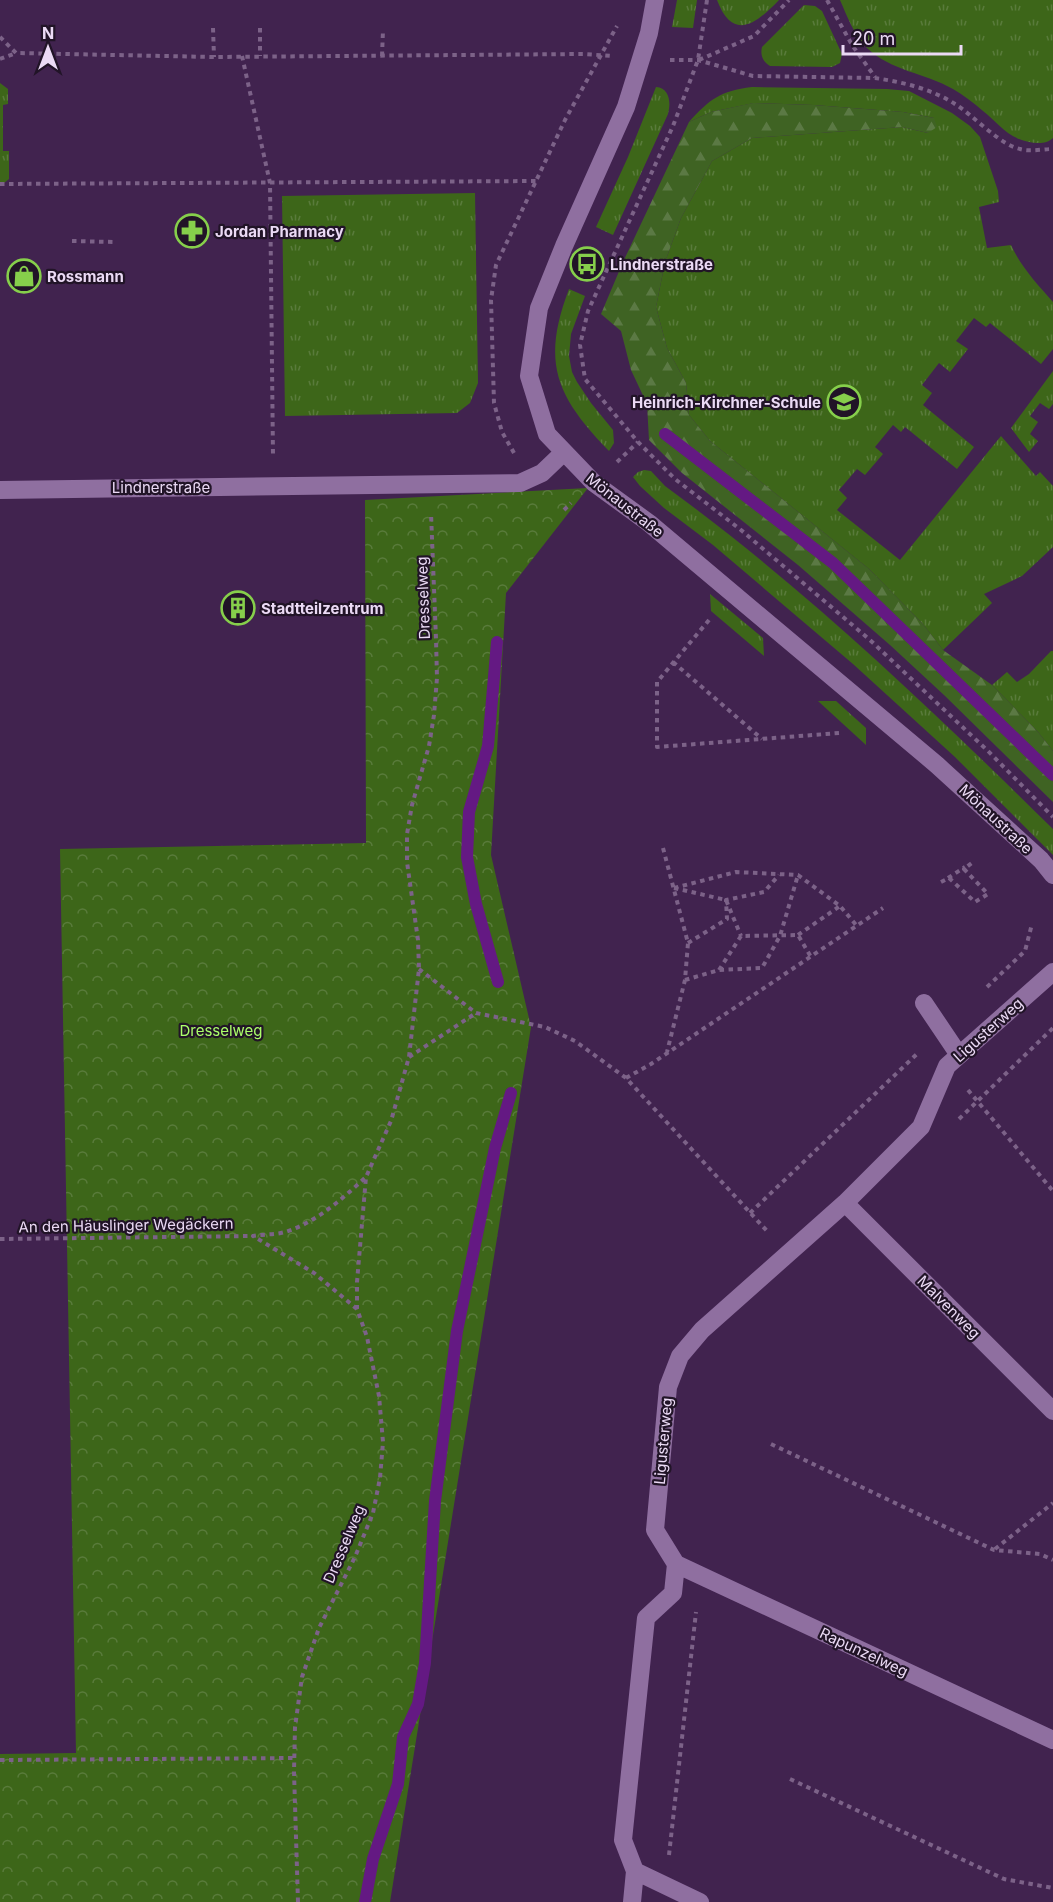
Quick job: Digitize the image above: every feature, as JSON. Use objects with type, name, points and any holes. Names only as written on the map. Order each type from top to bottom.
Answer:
[{"type":"street","name":"Mönaustraße","points":[[655,0],[643,59],[626,107],[564,246],[540,308],[529,376],[547,434],[594,483],[649,523],[937,765],[1041,860],[1053,875]]},
{"type":"street","name":"Lindnerstraße","points":[[0,490],[520,483],[542,473],[564,452]]},
{"type":"street","name":"Ligusterweg","points":[[676,1564],[655,1530],[668,1387],[680,1356],[702,1330],[845,1203],[921,1127],[953,1060],[1053,972]]},
{"type":"street","points":[[924,1003],[942,1029],[953,1060]]},
{"type":"street","name":"Malvenweg","points":[[845,1203],[1053,1411]]},
{"type":"street","points":[[632,1902],[635,1872],[623,1840],[646,1618],[673,1593],[676,1564]]},
{"type":"street","name":"Rapunzelweg","points":[[676,1564],[1053,1740]]},
{"type":"street","points":[[635,1872],[700,1902]]},
{"type":"path","points":[[707,0],[699,60],[673,126],[588,311],[580,345],[585,380],[638,442],[675,479],[741,530],[870,640],[988,751],[1053,817]]},
{"type":"path","points":[[699,60],[754,36],[789,0]]},
{"type":"path","points":[[827,0],[852,45],[875,78]]},
{"type":"path","points":[[213,28],[214,57]]},
{"type":"path","points":[[260,28],[260,56]]},
{"type":"path","points":[[382,56],[383,30]]},
{"type":"path","points":[[0,37],[16,53]]},
{"type":"path","points":[[0,59],[16,53],[214,57],[584,54],[643,59]]},
{"type":"path","points":[[242,56],[270,183],[274,487]]},
{"type":"path","points":[[699,60],[753,76],[875,78],[894,81],[922,89],[955,104],[996,136],[1019,149],[1053,149]]},
{"type":"path","points":[[0,184],[536,181]]},
{"type":"path","points":[[72,241],[114,242]]},
{"type":"path","name":"Dresselweg","points":[[298,1902],[294,1758],[295,1727],[302,1677],[319,1628],[355,1557],[373,1513],[380,1478],[383,1442],[379,1396],[367,1337],[357,1309],[357,1282],[366,1177],[391,1121],[409,1057],[419,969],[418,940],[407,862],[407,834],[412,805],[429,746],[436,687],[430,485]]},
{"type":"path","points":[[709,620],[657,682],[657,747],[838,733]]},
{"type":"path","points":[[673,662],[762,739]]},
{"type":"path","points":[[663,848],[688,943],[685,980],[667,1052]]},
{"type":"path","points":[[973,862],[964,869],[988,894],[975,902],[949,878],[941,882],[973,862]]},
{"type":"path","points":[[674,888],[736,872],[798,875],[840,906],[857,926]]},
{"type":"path","points":[[674,888],[726,900],[764,892],[779,875]]},
{"type":"path","points":[[685,980],[719,970],[762,968],[780,936],[798,875]]},
{"type":"path","points":[[726,900],[741,936]]},
{"type":"path","points":[[688,943],[727,919],[726,900]]},
{"type":"path","points":[[741,936],[798,935],[840,906]]},
{"type":"path","points":[[626,1078],[651,1064],[883,908]]},
{"type":"path","points":[[983,990],[1025,951],[1032,924]]},
{"type":"path","points":[[798,935],[811,957]]},
{"type":"path","points":[[719,970],[741,936]]},
{"type":"path","points":[[419,969],[476,1013],[545,1027],[575,1041],[626,1078],[789,1253]]},
{"type":"path","points":[[409,1057],[476,1013]]},
{"type":"path","points":[[750,1213],[942,1029]]},
{"type":"path","points":[[953,1060],[1053,1191]]},
{"type":"path","name":"An den Häuslinger Wegäckern","points":[[0,1239],[253,1236],[284,1232],[312,1220],[333,1206],[366,1177]]},
{"type":"path","name":"An den Häuslinger Wegäckern","points":[[253,1236],[314,1273],[357,1309]]},
{"type":"path","points":[[771,1444],[994,1550],[1040,1554],[1053,1560]]},
{"type":"path","points":[[994,1550],[1053,1503]]},
{"type":"path","points":[[666,1886],[700,1575]]},
{"type":"path","points":[[0,1760],[294,1758]]},
{"type":"path","points":[[790,1779],[1004,1880],[1053,1888]]},
{"type":"green space","points":[[677,0],[697,0],[693,28],[672,27]]},
{"type":"green space","points":[[717,0],[779,0],[753,22],[738,25],[730,21],[723,13]]},
{"type":"green space","points":[[840,0],[1053,0],[1053,138],[1041,143],[1019,139],[953,89],[897,67],[876,56],[858,37]]},
{"type":"green space","points":[[804,5],[815,6],[822,11],[842,54],[840,63],[832,67],[770,66],[763,58],[762,47]]},
{"type":"green space","points":[[0,83],[8,89],[8,104],[3,105],[3,151],[9,151],[9,179],[4,183],[0,183]]},
{"type":"green space","points":[[656,87],[667,93],[668,114],[613,235],[596,227],[628,157]]},
{"type":"green space","points":[[752,87],[909,91],[952,113],[970,126],[980,137],[998,191],[999,202],[979,207],[987,248],[1011,245],[1024,268],[1053,302],[1053,349],[1041,364],[990,323],[986,327],[974,318],[956,341],[968,349],[950,372],[939,363],[922,385],[932,393],[923,405],[974,447],[957,469],[905,427],[901,432],[893,425],[875,447],[883,454],[865,475],[857,469],[839,490],[847,498],[837,510],[900,560],[1001,436],[1036,476],[1040,472],[1053,486],[1053,547],[1022,576],[984,594],[992,603],[943,650],[922,623],[869,569],[710,441],[689,415],[686,383],[667,348],[656,307],[665,262],[681,218],[712,161],[752,138],[902,127],[928,133],[934,118],[903,112],[754,103],[711,112],[689,122],[716,97]]},
{"type":"green space","points":[[753,103],[903,112],[934,118],[937,127],[928,133],[902,127],[752,138],[712,161],[681,218],[665,262],[656,307],[667,348],[686,383],[689,415],[710,441],[869,569],[922,623],[943,650],[992,685],[1038,732],[1053,751],[1053,802],[890,645],[798,565],[682,473],[649,440],[647,404],[631,370],[621,331],[601,314],[689,122],[711,112]]},
{"type":"green space","points":[[475,193],[478,383],[470,403],[457,413],[285,416],[282,196]]},
{"type":"green space","points":[[569,289],[585,296],[571,334],[569,356],[572,372],[591,403],[613,430],[614,443],[609,451],[576,413],[559,377],[555,358],[556,338]]},
{"type":"green space","points":[[1053,371],[1053,404],[1049,409],[1040,403],[1030,416],[1038,422],[1030,434],[1038,441],[1029,452],[1011,428]]},
{"type":"green space","points":[[644,470],[651,471],[665,486],[717,525],[817,607],[913,694],[1053,829],[1053,855],[955,757],[853,664],[640,486],[633,477]]},
{"type":"green space","points":[[588,488],[506,593],[491,855],[531,1027],[390,1902],[0,1902],[0,1754],[76,1753],[60,849],[366,843],[365,500]]},
{"type":"green space","points":[[710,594],[763,638],[764,656],[711,611]]},
{"type":"green space","points":[[1053,651],[1053,751],[1038,732],[992,685],[1007,672],[1017,682],[1029,674]]},
{"type":"green space","points":[[818,701],[836,701],[866,728],[866,745]]},
{"type":"waterway","points":[[665,434],[833,563],[1053,775]]},
{"type":"waterway","points":[[497,642],[488,746],[469,812],[467,857],[476,904],[498,982]]},
{"type":"waterway","points":[[365,1902],[373,1859],[398,1784],[403,1737],[418,1704],[425,1663],[435,1501],[457,1331],[495,1148],[511,1093]]},
{"type":"place","name":"Jordan Pharmacy","points":[[192,231]]},
{"type":"place","name":"Lindnerstraße","points":[[587,264]]},
{"type":"place","name":"Rossmann","points":[[24,276]]},
{"type":"place","name":"Heinrich-Kirchner-Schule","points":[[844,402]]},
{"type":"place","name":"Stadtteilzentrum","points":[[238,608]]}]
